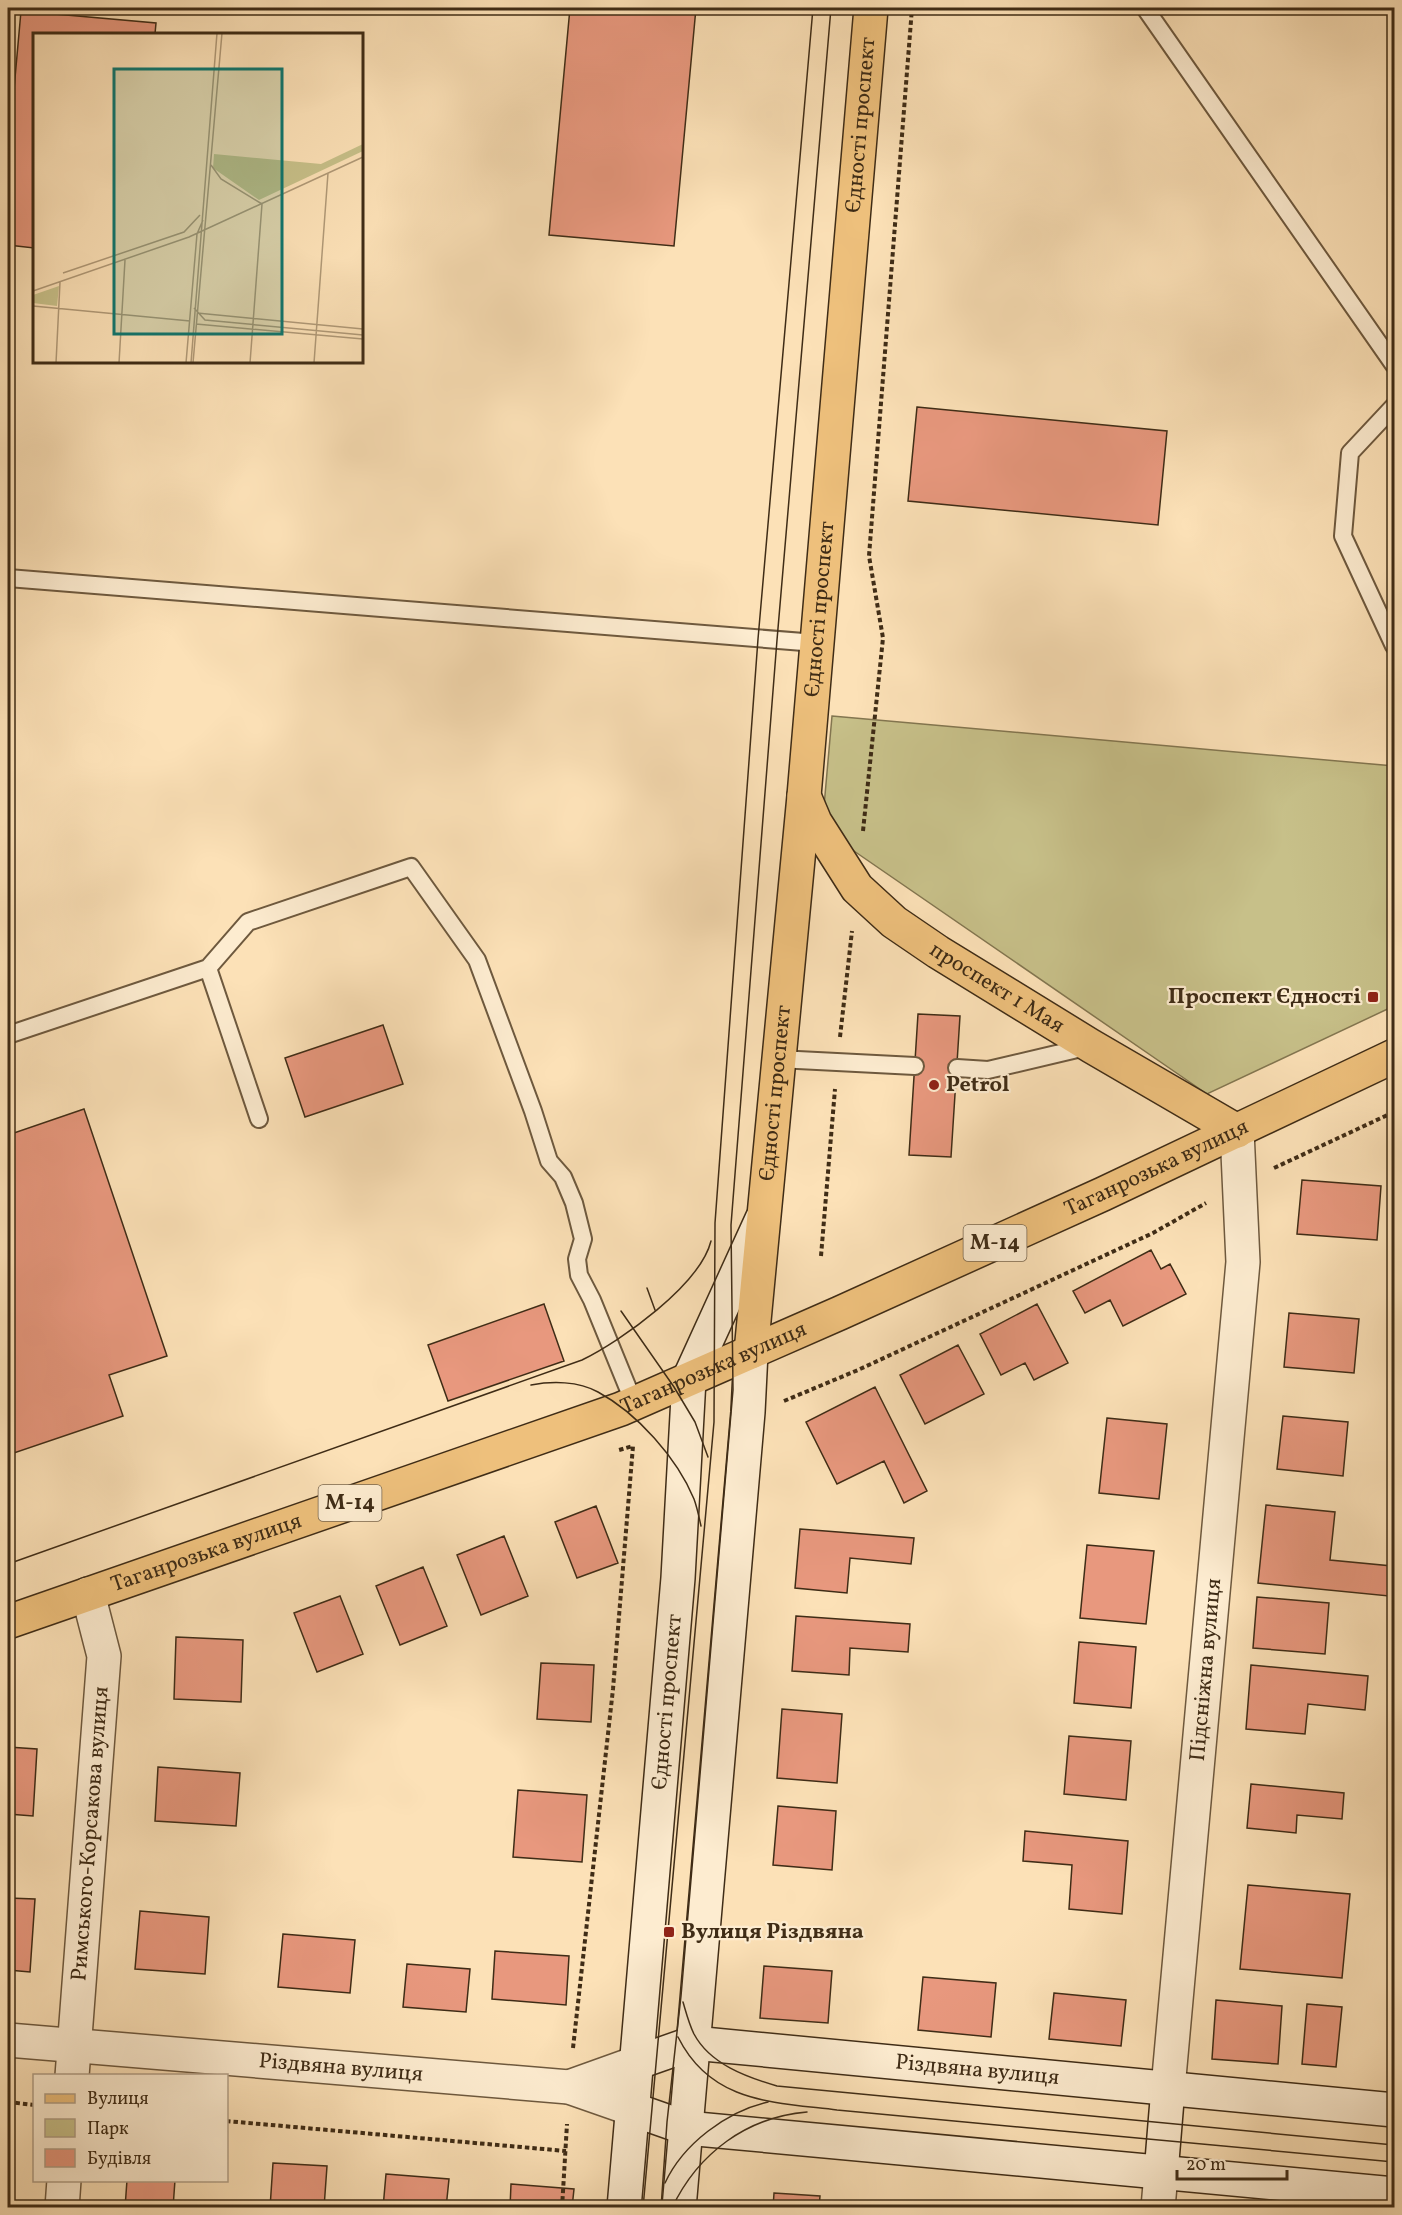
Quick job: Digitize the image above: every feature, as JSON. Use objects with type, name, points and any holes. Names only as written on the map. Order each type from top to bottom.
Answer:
[{"type":"main road","name":"Єдності проспект","points":[[751,1352],[804,796],[871,8]]},
{"type":"main road","name":"проспект 1 Мая","points":[[804,796],[815,822],[857,888],[894,922],[938,952],[1091,1046],[1237,1131]]},
{"type":"main road","name":"Таганрозька вулиця","points":[[8,1622],[634,1403],[1092,1199],[1395,1056]]},
{"type":"street","name":"Підсніжна вулиця","points":[[1158,2208],[1243,1262],[1237,1131]]},
{"type":"street","name":"Єдності проспект","points":[[624,2208],[678,1578],[689,1379],[765,1212]]},
{"type":"street","name":"Єдності проспект","points":[[679,2208],[748,1412],[751,1352]]},
{"type":"street","name":"Римського-Корсакова вулиця","points":[[73,2061],[104,1656],[88,1594]]},
{"type":"street","name":"Різдвяна вулиця","points":[[8,2040],[73,2061],[569,2087],[686,2128],[1395,2194]]},
{"type":"street","name":"Різдвяна вулиця","points":[[569,2087],[693,2043],[1395,2109]]},
{"type":"street","points":[[62,2208],[64,2182]]},
{"type":"lane","points":[[1144,8],[1395,365]]},
{"type":"lane","points":[[1395,406],[1350,453],[1343,536],[1395,645]]},
{"type":"lane","points":[[8,578],[816,643]]},
{"type":"lane","points":[[8,1035],[208,968],[248,922],[411,867],[477,960],[549,1161],[563,1177],[574,1203],[583,1239],[577,1259],[579,1275],[592,1300],[634,1403]]},
{"type":"lane","points":[[208,968],[259,1119]]},
{"type":"lane","points":[[957,1068],[988,1070],[1091,1046]]},
{"type":"lane","points":[[778,1059],[915,1066]]},
{"type":"path","points":[[821,1256],[837,1061],[884,638],[869,556],[912,8]]},
{"type":"path","points":[[784,1401],[858,1370],[1153,1233],[1240,1184],[1395,1112]]},
{"type":"path","points":[[569,2087],[613,1689],[633,1446],[616,1451]]},
{"type":"path","points":[[8,2102],[33,2104]]},
{"type":"path","points":[[228,2121],[566,2151],[562,2208]]},
{"type":"green space","points":[[832,716],[1394,766],[1394,1006],[1207,1094],[822,829]]},
{"type":"building","points":[[570,8],[696,8],[674,246],[549,235]]},
{"type":"building","points":[[21,11],[156,23],[155,33],[33,33],[33,248],[8,245],[8,156]]},
{"type":"building","points":[[917,407],[1167,431],[1158,525],[908,501]]},
{"type":"building","points":[[918,1014],[960,1016],[951,1157],[909,1155]]},
{"type":"building","points":[[383,1025],[403,1084],[305,1117],[285,1058]]},
{"type":"building","points":[[84,1109],[167,1356],[109,1375],[123,1416],[8,1455],[8,1135]]},
{"type":"building","points":[[1302,1180],[1381,1186],[1377,1240],[1297,1234]]},
{"type":"building","points":[[1151,1250],[1161,1269],[1170,1264],[1186,1294],[1123,1326],[1110,1300],[1085,1313],[1073,1291]]},
{"type":"building","points":[[544,1304],[564,1361],[448,1401],[428,1345]]},
{"type":"building","points":[[1037,1304],[1068,1363],[1034,1380],[1025,1363],[1001,1375],[980,1334]]},
{"type":"building","points":[[1289,1313],[1359,1319],[1354,1373],[1284,1367]]},
{"type":"building","points":[[958,1345],[984,1394],[925,1424],[900,1375]]},
{"type":"building","points":[[875,1387],[927,1491],[904,1503],[884,1461],[837,1484],[806,1422]]},
{"type":"building","points":[[1283,1416],[1348,1422],[1343,1476],[1277,1469]]},
{"type":"building","points":[[1107,1418],[1167,1424],[1159,1499],[1099,1493]]},
{"type":"building","points":[[1266,1505],[1335,1512],[1330,1560],[1392,1566],[1389,1596],[1258,1583]]},
{"type":"building","points":[[596,1506],[618,1563],[577,1578],[555,1522]]},
{"type":"building","points":[[800,1529],[914,1538],[911,1564],[850,1558],[847,1593],[795,1588]]},
{"type":"building","points":[[504,1536],[528,1596],[481,1615],[457,1555]]},
{"type":"building","points":[[1087,1545],[1154,1551],[1146,1624],[1080,1618]]},
{"type":"building","points":[[423,1567],[447,1626],[400,1645],[376,1586]]},
{"type":"building","points":[[340,1596],[363,1654],[317,1672],[294,1613]]},
{"type":"building","points":[[1257,1597],[1329,1603],[1325,1654],[1253,1648]]},
{"type":"building","points":[[796,1616],[910,1624],[908,1652],[850,1648],[849,1675],[792,1671]]},
{"type":"building","points":[[176,1637],[243,1640],[241,1702],[174,1699]]},
{"type":"building","points":[[1079,1642],[1136,1647],[1131,1708],[1074,1703]]},
{"type":"building","points":[[541,1663],[594,1665],[591,1722],[537,1719]]},
{"type":"building","points":[[1251,1665],[1368,1676],[1365,1710],[1308,1704],[1305,1734],[1246,1729]]},
{"type":"building","points":[[782,1709],[842,1714],[837,1783],[777,1778]]},
{"type":"building","points":[[1069,1736],[1131,1741],[1126,1800],[1064,1794]]},
{"type":"building","points":[[8,1747],[37,1749],[33,1816],[8,1814]]},
{"type":"building","points":[[158,1767],[240,1773],[236,1826],[155,1821]]},
{"type":"building","points":[[1251,1784],[1344,1793],[1342,1819],[1297,1815],[1296,1833],[1247,1828]]},
{"type":"building","points":[[518,1790],[587,1795],[582,1862],[513,1857]]},
{"type":"building","points":[[778,1806],[836,1811],[832,1870],[773,1865]]},
{"type":"building","points":[[1025,1831],[1128,1841],[1122,1914],[1069,1909],[1072,1865],[1023,1861]]},
{"type":"building","points":[[1248,1885],[1350,1894],[1342,1978],[1240,1969]]},
{"type":"building","points":[[8,1898],[35,1899],[30,1972],[8,1970]]},
{"type":"building","points":[[140,1911],[209,1917],[205,1974],[135,1969]]},
{"type":"building","points":[[283,1934],[355,1940],[350,1993],[278,1987]]},
{"type":"building","points":[[495,1951],[569,1956],[566,2005],[492,1999]]},
{"type":"building","points":[[407,1964],[470,1969],[466,2012],[403,2007]]},
{"type":"building","points":[[764,1966],[832,1971],[828,2023],[760,2018]]},
{"type":"building","points":[[923,1977],[996,1983],[991,2037],[918,2030]]},
{"type":"building","points":[[1054,1993],[1126,2000],[1121,2046],[1049,2039]]},
{"type":"building","points":[[1216,2000],[1282,2006],[1278,2064],[1212,2059]]},
{"type":"building","points":[[1307,2004],[1342,2007],[1336,2067],[1302,2064]]},
{"type":"building","points":[[1394,2026],[1394,2080],[1388,2079]]},
{"type":"building","points":[[273,2163],[327,2166],[324,2208],[270,2208]]},
{"type":"building","points":[[386,2174],[449,2179],[446,2208],[383,2208]]},
{"type":"building","points":[[127,2182],[175,2182],[173,2208],[125,2208]]},
{"type":"building","points":[[511,2184],[574,2189],[572,2208],[510,2208]]},
{"type":"building","points":[[774,2193],[820,2196],[819,2208],[773,2208]]},
{"type":"tram line","points":[[643,2208],[714,1422],[715,1223],[758,639],[813,8]]},
{"type":"tram line","points":[[661,2208],[733,1390],[731,1225],[777,640],[831,8]]},
{"type":"tram line","points":[[8,1564],[582,1360],[637,1326],[676,1293],[704,1258],[711,1241]]},
{"type":"tram line","points":[[647,1288],[655,1310]]},
{"type":"tram line","points":[[621,1311],[674,1387],[695,1422],[708,1457]]},
{"type":"tram line","points":[[531,1385],[556,1383],[590,1388],[627,1412],[654,1438],[687,1483],[701,1526]]},
{"type":"tram line","points":[[683,2002],[694,2034],[709,2054],[741,2074],[777,2086],[1394,2145]]},
{"type":"tram line","points":[[678,2037],[692,2059],[708,2075],[726,2087],[767,2101],[837,2110],[1394,2162]]},
{"type":"tram line","points":[[665,2183],[683,2155],[708,2131],[737,2113],[768,2102]]},
{"type":"tram line","points":[[672,2208],[696,2170],[727,2141],[764,2121],[807,2112]]},
{"type":"place","name":"Проспект Єдності","points":[[1373,997]]},
{"type":"place","name":"Petrol","points":[[934,1085]]},
{"type":"place","name":"Вулиця Різдвяна","points":[[669,1932]]}]
